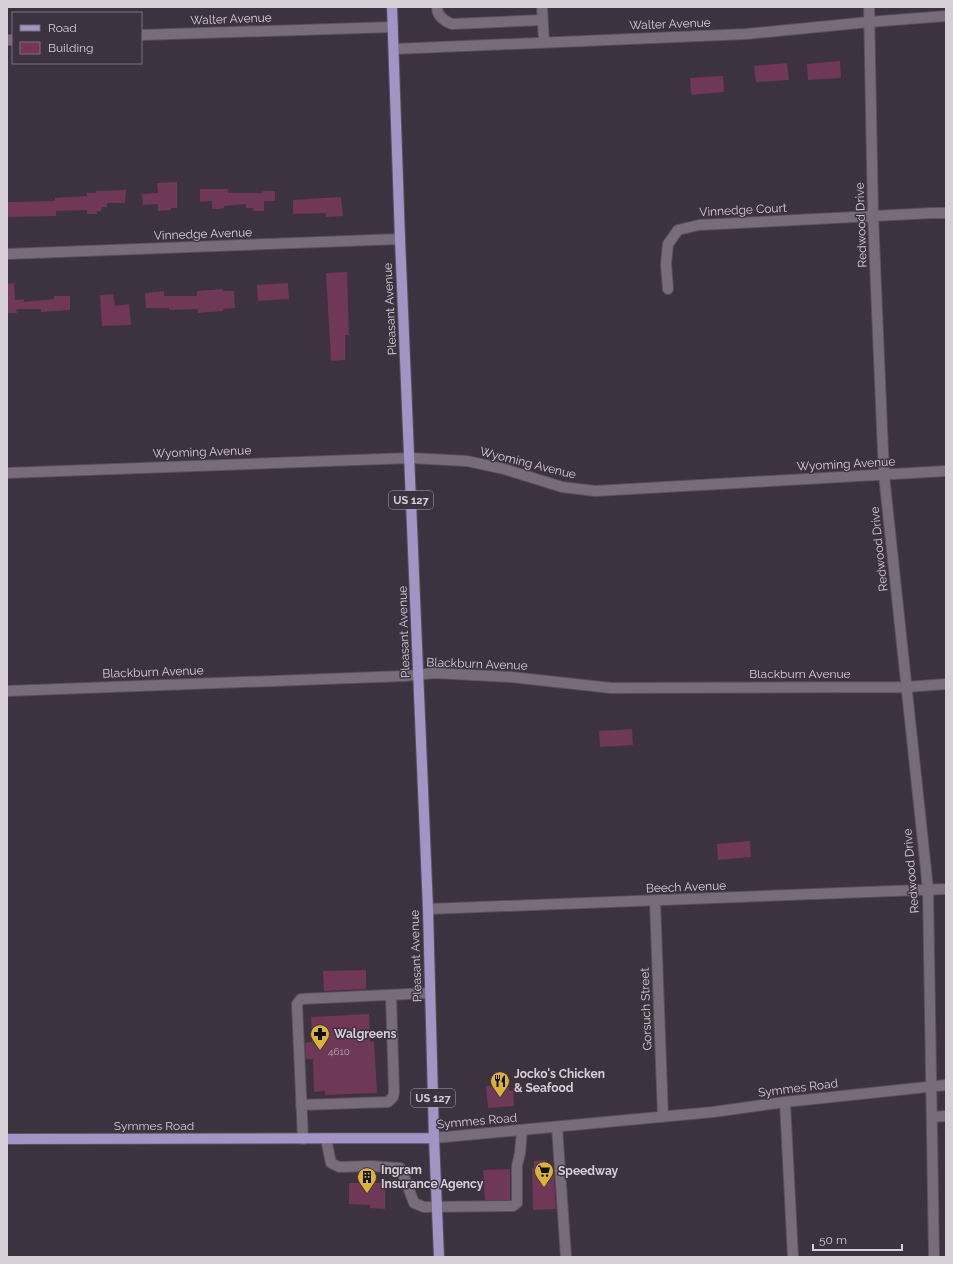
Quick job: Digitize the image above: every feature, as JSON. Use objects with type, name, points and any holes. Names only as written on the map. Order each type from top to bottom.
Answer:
[{"type":"main road","name":"Pleasant Avenue","points":[[392,7],[400,239],[428,909],[434,1138],[439,1257]]},
{"type":"main road","name":"Symmes Road","points":[[7,1139],[434,1138]]},
{"type":"street","points":[[437,7],[437,11],[443,20],[452,24],[542,20]]},
{"type":"street","points":[[542,7],[544,42]]},
{"type":"street","name":"Redwood Drive","points":[[869,7],[873,216],[884,475],[928,889],[934,1257]]},
{"type":"street","name":"Walter Avenue","points":[[394,49],[746,34],[946,16]]},
{"type":"street","name":"Walter Avenue","points":[[142,35],[393,27]]},
{"type":"street","points":[[873,216],[946,213]]},
{"type":"street","name":"Vinnedge Court","points":[[668,289],[666,264],[668,244],[678,230],[699,225],[873,216]]},
{"type":"street","name":"Vinnedge Avenue","points":[[7,254],[400,239]]},
{"type":"street","name":"Wyoming Avenue","points":[[7,473],[410,458],[467,461],[504,469],[562,487],[595,491],[946,471]]},
{"type":"street","name":"Blackburn Avenue","points":[[7,691],[418,675],[435,673],[511,677],[611,688],[906,686],[946,684]]},
{"type":"street","name":"Beech Avenue","points":[[428,909],[655,901],[946,888]]},
{"type":"street","name":"Gorsuch Street","points":[[655,901],[662,1117]]},
{"type":"street","points":[[303,1139],[297,1004],[301,999],[430,993]]},
{"type":"street","points":[[301,1105],[388,1102],[394,1092],[391,995]]},
{"type":"street","name":"Symmes Road","points":[[434,1138],[713,1112],[785,1102],[946,1085]]},
{"type":"street","points":[[785,1102],[793,1257]]},
{"type":"street","points":[[932,1117],[946,1116]]},
{"type":"street","points":[[557,1127],[566,1257]]},
{"type":"street","points":[[326,1139],[331,1163],[339,1167],[371,1166],[400,1168],[406,1179],[414,1203],[424,1206],[513,1206],[517,1203],[517,1166],[522,1130]]},
{"type":"building","points":[[840,61],[841,78],[808,80],[807,64]]},
{"type":"building","points":[[787,63],[789,80],[756,82],[754,66]]},
{"type":"building","points":[[723,76],[724,92],[691,95],[690,78]]},
{"type":"building","points":[[177,182],[177,208],[158,211],[158,204],[143,205],[142,194],[158,193],[157,183]]},
{"type":"building","points":[[200,189],[228,189],[228,193],[263,193],[263,191],[275,191],[275,201],[264,201],[264,211],[254,211],[253,208],[246,208],[246,204],[224,206],[224,208],[212,209],[212,201],[200,202]]},
{"type":"building","points":[[126,190],[125,203],[107,203],[107,207],[102,207],[101,211],[97,211],[97,214],[87,214],[87,210],[56,211],[56,216],[7,217],[7,202],[55,201],[55,198],[87,196],[87,193],[96,193],[96,191]]},
{"type":"building","points":[[341,197],[343,216],[326,217],[326,213],[293,214],[293,200]]},
{"type":"building","points":[[347,272],[349,335],[345,335],[345,360],[331,361],[326,273]]},
{"type":"building","points":[[14,283],[15,300],[24,299],[24,302],[54,299],[54,296],[70,296],[70,310],[41,312],[41,309],[16,309],[17,313],[7,313],[7,284]]},
{"type":"building","points":[[288,283],[289,299],[258,301],[257,285]]},
{"type":"building","points":[[223,289],[223,291],[234,291],[235,308],[223,309],[223,311],[198,313],[198,309],[169,310],[169,308],[146,308],[145,293],[164,291],[164,296],[197,296],[197,291]]},
{"type":"building","points":[[113,294],[115,306],[129,304],[131,325],[102,326],[100,295]]},
{"type":"building","points":[[632,729],[633,745],[600,747],[599,731]]},
{"type":"building","points":[[750,841],[751,857],[718,860],[717,844]]},
{"type":"building","points":[[366,970],[366,989],[324,991],[323,971]]},
{"type":"building","name":"Walgreens","points":[[369,1014],[370,1042],[374,1041],[377,1093],[325,1095],[325,1091],[314,1092],[313,1059],[306,1059],[305,1043],[312,1042],[311,1017]]},
{"type":"building","name":"Jocko's Chicken & Seafood","points":[[508,1074],[509,1091],[513,1090],[514,1106],[488,1108],[486,1086],[493,1086],[492,1075]]},
{"type":"building","points":[[545,1160],[545,1168],[553,1167],[556,1209],[533,1210],[532,1168],[534,1168],[534,1161]]},
{"type":"building","points":[[510,1169],[510,1200],[485,1200],[483,1170]]},
{"type":"building","name":"Ingram Insurance Agency","points":[[349,1183],[385,1183],[385,1209],[370,1208],[370,1205],[349,1204]]},
{"type":"place","name":"Walgreens","points":[[320,1051]]},
{"type":"place","name":"Jocko's Chicken & Seafood","points":[[500,1098]]},
{"type":"place","name":"Speedway","points":[[544,1188]]},
{"type":"place","name":"Ingram Insurance Agency","points":[[367,1194]]}]
